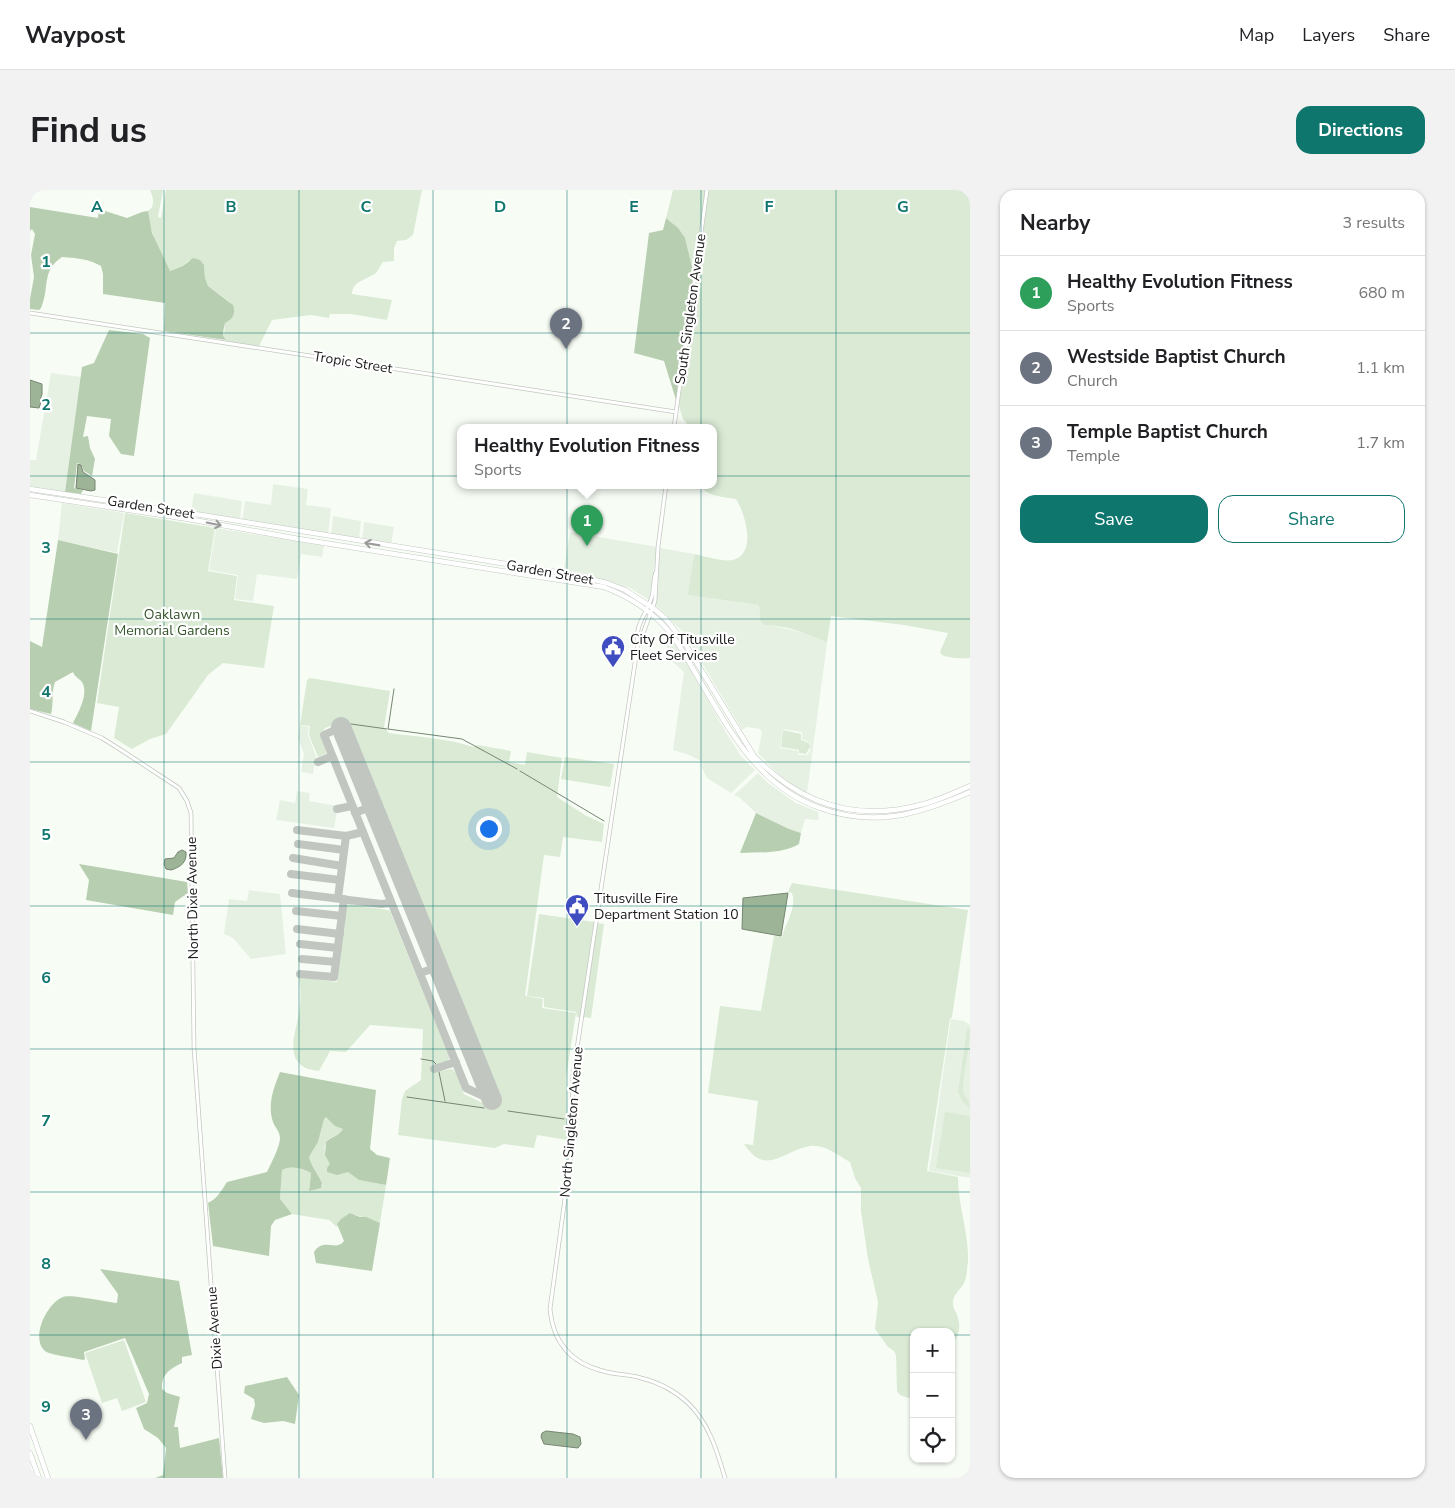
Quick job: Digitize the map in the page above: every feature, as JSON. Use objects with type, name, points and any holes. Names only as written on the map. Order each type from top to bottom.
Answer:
[{"type":"main road","name":"Garden Street","points":[[30,489],[586,577],[607,583],[625,590],[675,629],[754,756],[768,770],[798,792],[829,805],[860,811],[900,810],[922,805],[970,786]]},
{"type":"main road","name":"Garden Street","points":[[30,495],[188,519],[299,539],[588,583],[620,593],[649,607],[651,614],[672,636],[752,762],[781,787],[799,799],[815,806],[847,815],[875,818],[916,813],[970,792]]},
{"type":"main road","points":[[297,531],[299,539]]},
{"type":"main road","points":[[699,679],[712,689]]},
{"type":"main road","points":[[707,692],[713,694],[720,701]]},
{"type":"main road","points":[[30,1426],[48,1478]]},
{"type":"main road","points":[[30,1453],[39,1478]]},
{"type":"street","name":"South Singleton Avenue","points":[[674,424],[707,190]]},
{"type":"street","name":"Tropic Street","points":[[30,312],[676,412]]},
{"type":"street","points":[[649,607],[656,593],[656,572],[666,489]]},
{"type":"street","name":"North Singleton Avenue","points":[[649,607],[640,623],[637,638],[638,643],[573,1075],[572,1154],[553,1280],[550,1315],[552,1326],[562,1346],[574,1358],[588,1367],[604,1372],[640,1377],[663,1386],[688,1403],[707,1429],[725,1478]]},
{"type":"street","name":"North Singleton Avenue","points":[[638,643],[651,614]]},
{"type":"street","name":"North Dixie Avenue","points":[[30,711],[64,722],[107,742],[178,788],[189,805],[194,1048],[203,1179]]},
{"type":"street","name":"Dixie Avenue","points":[[203,1179],[225,1478]]},
{"type":"shaded area","points":[[30,207],[98,218],[99,209],[127,218],[148,211],[152,233],[170,271],[183,266],[193,258],[200,260],[204,265],[208,286],[233,305],[233,316],[225,323],[224,336],[226,340],[164,331],[165,303],[103,294],[101,266],[77,258],[62,257],[55,262],[48,274],[41,308],[39,310],[30,309],[34,277],[31,255],[35,234],[32,229],[30,231]]},
{"type":"shaded area","points":[[666,218],[678,228],[685,238],[694,275],[676,400],[664,361],[634,353],[649,233],[663,230]]},
{"type":"shaded area","points":[[109,330],[143,334],[150,338],[134,456],[121,454],[109,436],[111,419],[87,416],[83,437],[88,436],[90,448],[95,459],[92,476],[84,471],[81,464],[77,463],[74,488],[83,490],[81,494],[65,492],[82,367],[94,363]]},
{"type":"shaded area","points":[[51,373],[81,377],[65,492],[30,486],[30,460],[36,460]]},
{"type":"shaded area","points":[[30,380],[42,384],[39,408],[30,407]]},
{"type":"shaded area","points":[[78,464],[81,465],[83,472],[95,480],[95,490],[76,488]]},
{"type":"shaded area","points":[[273,484],[308,489],[306,505],[331,508],[328,535],[242,521],[245,501],[271,505]]},
{"type":"shaded area","points":[[194,493],[242,501],[240,520],[191,512]]},
{"type":"shaded area","points":[[62,503],[124,513],[117,553],[58,540]]},
{"type":"shaded area","points":[[333,516],[361,521],[359,540],[331,535]]},
{"type":"shaded area","points":[[364,522],[394,527],[391,545],[362,540]]},
{"type":"shaded area","points":[[216,528],[324,546],[322,557],[301,554],[297,579],[257,574],[253,601],[235,599],[238,575],[209,570]]},
{"type":"shaded area","points":[[570,532],[657,547],[649,600],[630,588],[564,570]]},
{"type":"shaded area","points":[[58,540],[118,554],[91,731],[73,723],[82,704],[84,689],[83,684],[73,672],[55,682],[51,714],[30,709],[30,641],[42,647]]},
{"type":"shaded area","points":[[660,548],[694,554],[689,595],[759,605],[760,620],[763,625],[771,625],[808,634],[827,643],[807,793],[779,775],[758,753],[762,733],[760,729],[747,727],[742,730],[684,633],[654,604],[657,593]],"holes":[[[783,729],[802,732],[802,739],[810,743],[810,751],[807,755],[799,755],[798,751],[780,748]]]},
{"type":"shaded area","points":[[669,637],[676,644],[741,756],[755,770],[731,793],[707,778],[702,768],[703,762],[673,750],[684,672],[665,655]]},
{"type":"shaded area","points":[[300,725],[309,727],[308,735],[318,762],[314,766],[313,774],[301,772],[304,754],[298,738]]},
{"type":"shaded area","points":[[758,773],[768,783],[796,803],[818,812],[819,819],[805,819],[801,833],[756,813],[739,797],[734,795]]},
{"type":"shaded area","points":[[297,791],[310,793],[309,801],[338,806],[334,828],[276,820],[280,800],[295,803]]},
{"type":"shaded area","points":[[756,813],[801,833],[799,844],[778,851],[740,853]]},
{"type":"shaded area","points":[[182,850],[186,852],[183,864],[171,870],[166,869],[165,859],[174,858]]},
{"type":"shaded area","points":[[79,864],[187,882],[188,893],[175,902],[173,915],[86,900],[89,880]]},
{"type":"shaded area","points":[[249,890],[280,894],[286,954],[251,959],[233,938],[224,934],[229,899],[247,901]]},
{"type":"shaded area","points":[[788,893],[781,936],[742,929],[743,898]]},
{"type":"shaded area","points":[[951,1019],[964,1021],[970,1025],[970,1178],[929,1171]]},
{"type":"shaded area","points":[[280,1072],[376,1090],[370,1149],[377,1155],[390,1158],[386,1185],[359,1180],[348,1172],[337,1175],[327,1172],[330,1164],[325,1155],[326,1142],[339,1134],[343,1129],[335,1126],[326,1117],[318,1142],[309,1157],[322,1183],[321,1188],[309,1191],[311,1173],[308,1171],[293,1167],[282,1170],[280,1199],[292,1214],[275,1220],[271,1226],[269,1256],[213,1246],[208,1203],[217,1197],[227,1182],[267,1172],[277,1151],[280,1136],[271,1116],[271,1103]]},
{"type":"shaded area","points":[[350,1213],[380,1223],[372,1271],[316,1263],[314,1252],[318,1248],[326,1245],[341,1244],[344,1241],[337,1224]]},
{"type":"shaded area","points":[[100,1269],[179,1281],[192,1355],[182,1357],[182,1363],[167,1373],[163,1379],[162,1389],[167,1393],[180,1397],[174,1427],[178,1427],[180,1448],[219,1438],[223,1478],[155,1478],[163,1475],[166,1448],[158,1438],[144,1429],[136,1408],[147,1403],[149,1394],[125,1338],[84,1352],[85,1359],[83,1360],[45,1351],[41,1345],[39,1338],[42,1321],[51,1306],[63,1297],[81,1297],[117,1303],[118,1294]]},
{"type":"shaded area","points":[[287,1377],[299,1395],[295,1424],[283,1421],[264,1423],[251,1419],[255,1405],[254,1399],[244,1393],[245,1386]]},
{"type":"shaded area","points":[[546,1431],[573,1434],[580,1437],[581,1444],[578,1448],[544,1444],[541,1437],[542,1433]]},
{"type":"green space","points":[[150,190],[163,190],[158,217],[161,218],[166,190],[422,190],[413,235],[406,240],[397,241],[394,248],[394,261],[383,262],[376,273],[358,283],[353,289],[352,294],[392,300],[387,320],[351,314],[330,314],[329,318],[311,315],[272,320],[259,346],[226,341],[224,338],[225,323],[234,313],[234,309],[230,302],[208,286],[204,265],[189,260],[183,266],[170,271],[159,250],[151,227],[148,211],[152,207],[153,201]]},
{"type":"green space","points":[[673,190],[706,190],[694,275],[683,237],[666,218]]},
{"type":"green space","points":[[709,190],[970,190],[970,658],[942,655],[940,652],[948,633],[904,625],[831,616],[827,643],[796,630],[780,626],[763,625],[760,620],[759,605],[688,595],[694,554],[719,560],[732,560],[740,557],[745,550],[747,533],[746,523],[736,499],[711,494],[703,489],[717,489],[717,424],[687,424],[683,419],[679,406]]},
{"type":"green space","name":"Oaklawn Memorial Gardens","points":[[125,513],[215,528],[208,571],[237,576],[234,600],[274,606],[264,668],[223,663],[208,675],[166,734],[150,739],[132,749],[114,738],[119,707],[97,703]]},
{"type":"green space","points":[[310,678],[390,691],[384,728],[389,733],[442,740],[473,747],[478,745],[511,751],[509,762],[525,765],[527,752],[562,758],[557,797],[585,815],[604,824],[602,842],[563,837],[560,857],[544,855],[525,996],[543,999],[542,1008],[576,1013],[566,1078],[567,1140],[537,1135],[534,1148],[504,1144],[495,1148],[398,1135],[402,1099],[405,1091],[421,1080],[423,1029],[370,1025],[346,1052],[330,1051],[319,1071],[301,1065],[297,1060],[293,1047],[300,1004],[299,977],[337,982],[346,906],[349,904],[388,910],[450,1058],[446,1064],[433,1066],[434,1072],[452,1069],[456,1073],[464,1094],[487,1105],[502,1100],[345,721],[325,728],[321,735],[327,753],[318,757],[309,735],[310,726],[300,725],[307,680]]},
{"type":"green space","points":[[783,730],[801,734],[801,740],[809,743],[810,747],[806,754],[799,753],[799,750],[781,747]]},
{"type":"green space","points":[[565,757],[614,764],[610,787],[561,779]]},
{"type":"green space","points":[[792,883],[968,910],[927,1171],[958,1177],[968,1262],[965,1281],[953,1300],[959,1328],[955,1340],[955,1328],[910,1328],[910,1397],[908,1398],[900,1395],[897,1391],[896,1355],[875,1329],[878,1302],[868,1259],[861,1211],[861,1188],[855,1178],[850,1162],[831,1151],[815,1146],[800,1149],[775,1159],[760,1159],[752,1154],[744,1144],[753,1145],[758,1101],[708,1093],[720,1006],[761,1011],[774,936],[782,937],[792,910],[792,893],[788,892]]},
{"type":"green space","points":[[539,914],[594,922],[580,1017],[577,1017],[576,1012],[544,1007],[544,998],[527,996]]},
{"type":"green space","points":[[597,923],[604,924],[591,1018],[583,1017]]},
{"type":"green space","points":[[967,1029],[970,1029],[970,1036],[963,1089],[970,1108],[962,1101],[958,1092]]},
{"type":"green space","points":[[945,1112],[970,1116],[970,1173],[936,1168]]},
{"type":"green space","points":[[327,1117],[335,1126],[343,1129],[339,1134],[328,1139],[325,1145],[326,1154],[334,1167],[340,1173],[348,1172],[359,1180],[386,1185],[380,1223],[350,1213],[339,1222],[337,1227],[329,1220],[292,1214],[280,1199],[282,1170],[285,1168],[296,1168],[311,1173],[309,1188],[321,1188],[322,1183],[309,1157],[318,1142],[324,1118]]},
{"type":"green space","points":[[124,1340],[146,1402],[122,1411],[117,1398],[102,1403],[85,1353]]},
{"type":"waterway","points":[[394,689],[388,729],[462,739],[517,769]]},
{"type":"waterway","points":[[351,724],[387,729]]},
{"type":"waterway","points":[[520,771],[604,821]]},
{"type":"waterway","points":[[421,1059],[433,1061],[437,1065]]},
{"type":"waterway","points":[[439,1072],[445,1101]]},
{"type":"waterway","points":[[407,1097],[484,1108]]},
{"type":"waterway","points":[[508,1111],[564,1119]]},
{"type":"taxiway","points":[[341,727],[324,735],[466,1088],[492,1100]]},
{"type":"taxiway","points":[[318,762],[332,756]]},
{"type":"taxiway","points":[[337,809],[352,806]]},
{"type":"taxiway","points":[[355,813],[372,806]]},
{"type":"taxiway","points":[[297,830],[346,836],[363,832]]},
{"type":"taxiway","points":[[338,898],[346,836]]},
{"type":"taxiway","points":[[298,844],[344,850]]},
{"type":"taxiway","points":[[293,858],[342,866]]},
{"type":"taxiway","points":[[291,874],[340,880]]},
{"type":"taxiway","points":[[292,893],[381,904],[391,903]]},
{"type":"taxiway","points":[[300,974],[334,977],[344,899]]},
{"type":"taxiway","points":[[296,911],[342,916]]},
{"type":"taxiway","points":[[297,929],[340,934]]},
{"type":"taxiway","points":[[300,944],[338,948]]},
{"type":"taxiway","points":[[302,959],[336,962]]},
{"type":"taxiway","points":[[420,973],[438,967]]},
{"type":"taxiway","points":[[434,1069],[456,1062]]},
{"type":"runway","points":[[341,727],[492,1100]]},
{"type":"place","name":"Westside Baptist Church","points":[[566,349]]},
{"type":"place","name":"Healthy Evolution Fitness","points":[[587,546]]},
{"type":"place","name":"City Of Titusville Fleet Services","points":[[613,668]]},
{"type":"place","name":"Titusville Fire Department Station 10","points":[[577,927]]},
{"type":"place","name":"Temple Baptist Church","points":[[86,1440]]}]
